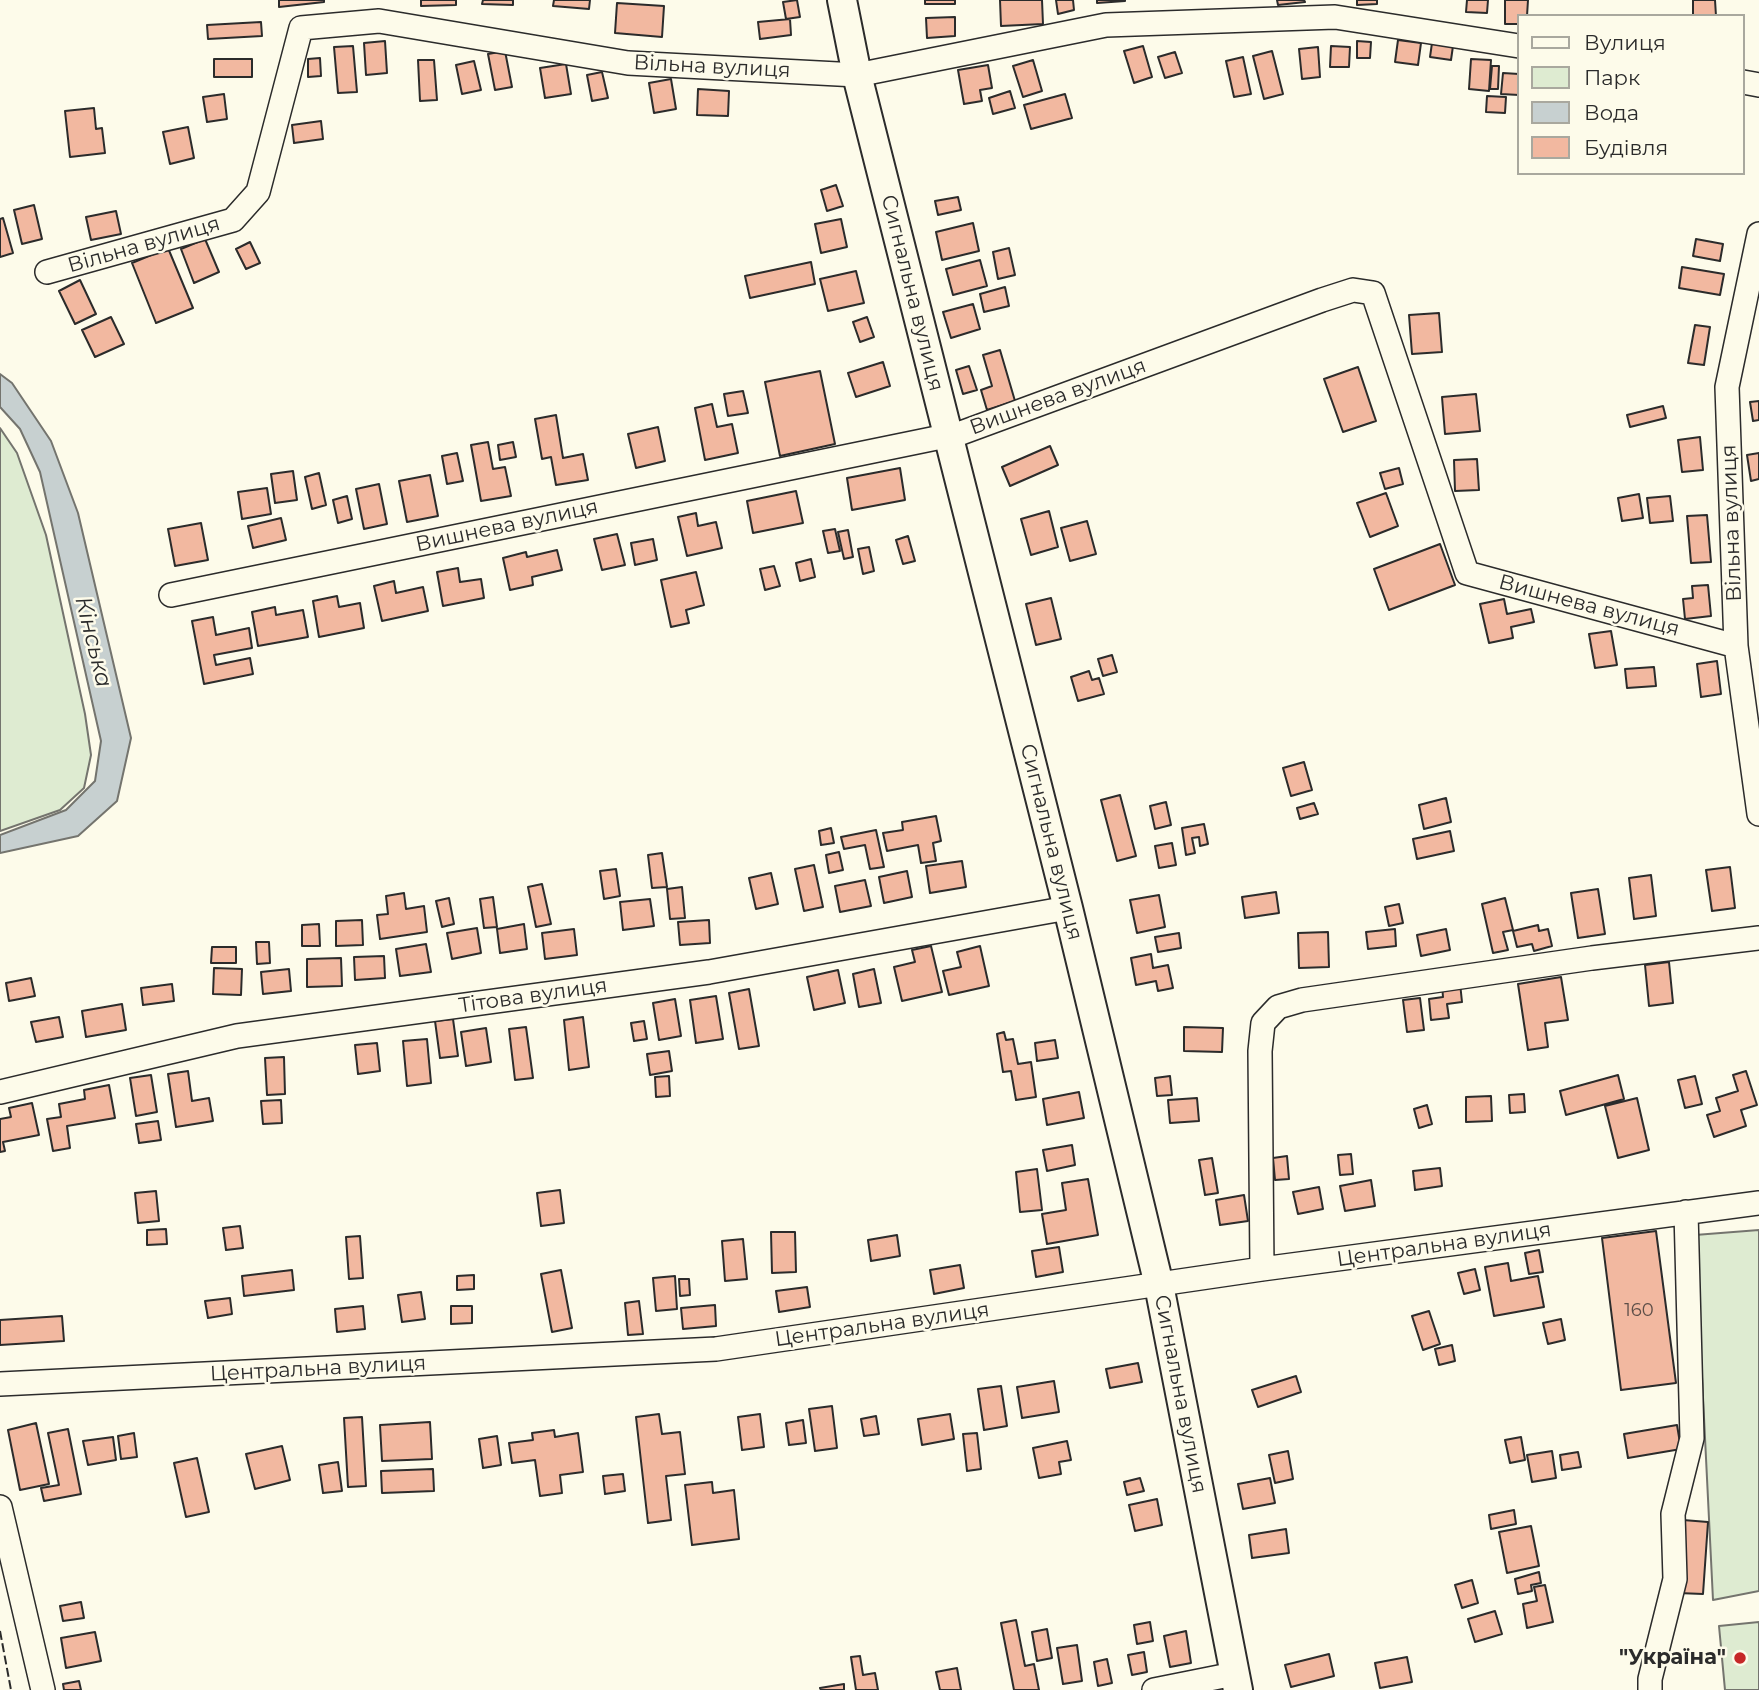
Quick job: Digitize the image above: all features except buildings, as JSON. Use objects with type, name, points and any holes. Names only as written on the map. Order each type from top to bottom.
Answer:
[{"type":"main road","name":"Сигнальна вулиця","points":[[842,0],[857,75],[1068,908],[1159,1285],[1236,1682]]},
{"type":"street","name":"Вільна вулиця","points":[[47,272],[233,220],[258,192],[301,28],[379,21],[628,63],[857,75],[1106,25],[1335,16],[1518,46]]},
{"type":"street","name":"Вільна вулиця","points":[[1759,234],[1727,387],[1737,646],[1759,814]]},
{"type":"street","name":"Вишнева вулиця","points":[[171,595],[961,433],[1353,290],[1373,293],[1467,573],[1737,646]]},
{"type":"street","name":"Тітова вулиця","points":[[0,1092],[237,1036],[709,972],[1068,908]]},
{"type":"street","points":[[1262,1269],[1260,1051],[1263,1023],[1279,1007],[1302,1000],[1578,960],[1759,938]]},
{"type":"street","name":"Центральна вулиця","points":[[0,1384],[716,1349],[1262,1269],[1759,1203]]},
{"type":"street","points":[[1650,1690],[1650,1679],[1675,1579],[1673,1514],[1692,1438],[1686,1212]]},
{"type":"street","points":[[0,1507],[43,1690]]},
{"type":"street","points":[[1154,1690],[1236,1682]]},
{"type":"green space","points":[[0,428],[17,453],[46,535],[85,714],[91,755],[84,788],[60,810],[0,831]]},
{"type":"green space","points":[[1759,1230],[1759,1591],[1713,1600],[1695,1235]]},
{"type":"green space","name":"\"Україна\"","points":[[1759,1622],[1759,1690],[1725,1690],[1719,1626]]},
{"type":"water","name":"Кінська","points":[[0,374],[12,383],[51,441],[78,513],[131,738],[117,801],[78,836],[0,853],[0,835],[66,810],[95,781],[101,741],[40,472],[20,429],[0,407]]},
{"type":"fence","points":[[0,1631],[11,1690]]},
{"type":"place","name":"\"Україна\"","points":[[1740,1658]]}]
